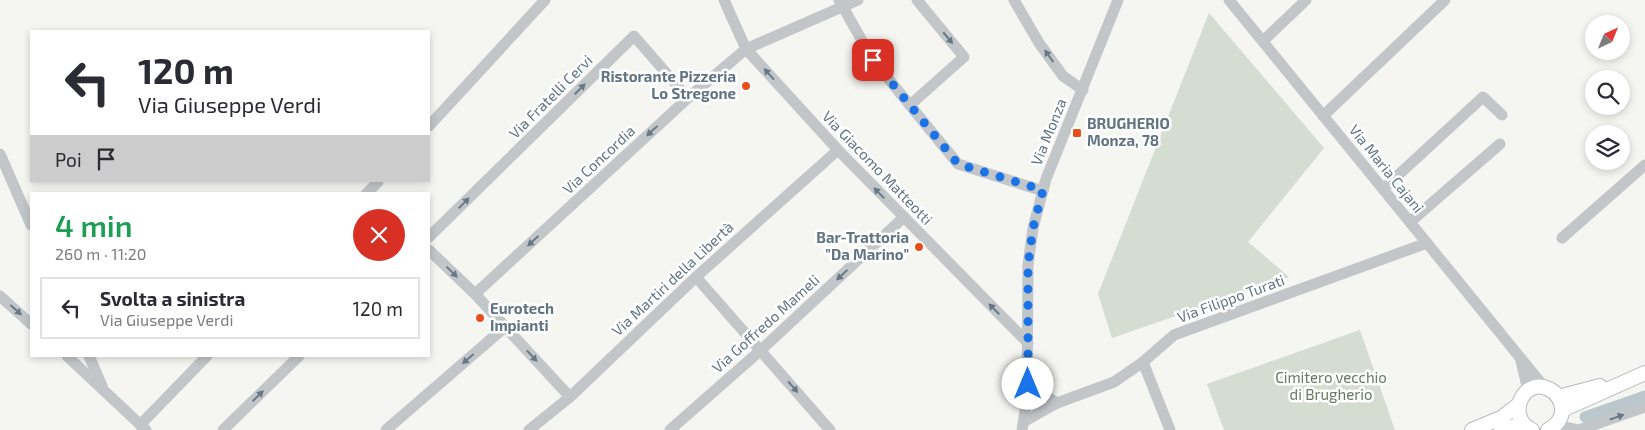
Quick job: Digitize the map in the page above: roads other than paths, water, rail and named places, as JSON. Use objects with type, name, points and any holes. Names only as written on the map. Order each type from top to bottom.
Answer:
[{"type":"main road","points":[[1558,396],[1638,376]]},
{"type":"main road","points":[[1562,410],[1638,376]]},
{"type":"main road","points":[[1472,430],[1501,418],[1518,404],[1528,390],[1534,388],[1545,388],[1558,396],[1562,410],[1560,419],[1552,428]]},
{"type":"main road","points":[[1501,430],[1527,427],[1518,414],[1518,404]]},
{"type":"street","points":[[430,125],[546,0]]},
{"type":"street","name":"Via Giacomo Matteotti","points":[[724,0],[746,49],[903,218],[1028,343]]},
{"type":"street","name":"Via Concordia","points":[[475,294],[688,98],[746,49],[841,4],[858,0]]},
{"type":"street","points":[[910,105],[964,58],[917,0]]},
{"type":"street","points":[[1014,0],[1039,43],[1063,76],[1083,90]]},
{"type":"street","name":"Via Monza","points":[[1024,425],[1028,384],[1029,253],[1033,228],[1043,190],[1118,0]]},
{"type":"street","name":"Via Maria Cajani","points":[[1229,0],[1545,388]]},
{"type":"street","points":[[1263,41],[1306,0]]},
{"type":"street","points":[[1324,116],[1445,0]]},
{"type":"street","points":[[841,4],[873,60],[958,164],[1043,190]]},
{"type":"street","name":"Via Fratelli Cervi","points":[[430,235],[634,36],[688,98]]},
{"type":"street","points":[[1383,189],[1483,97],[1502,115]]},
{"type":"street","points":[[1410,222],[1500,144]]},
{"type":"street","name":"Via Martiri della Libertà","points":[[530,430],[570,397],[696,277],[838,150]]},
{"type":"street","points":[[0,154],[30,223]]},
{"type":"street","points":[[1562,238],[1645,164]]},
{"type":"street","points":[[368,192],[378,182]]},
{"type":"street","name":"Via Goffredo Mameli","points":[[670,430],[761,350],[903,218]]},
{"type":"street","name":"Via Filippo Turati","points":[[1024,425],[1057,403],[1114,382],[1143,362],[1174,335],[1427,243]]},
{"type":"street","points":[[430,251],[475,294],[570,397]]},
{"type":"street","points":[[696,277],[830,430]]},
{"type":"street","points":[[0,296],[30,323]]},
{"type":"street","points":[[386,430],[505,327]]},
{"type":"street","points":[[68,357],[143,428],[207,357]]},
{"type":"street","points":[[89,357],[103,390]]},
{"type":"street","points":[[223,430],[298,357]]},
{"type":"street","name":"Via Maria Cajani","points":[[1520,357],[1528,390]]},
{"type":"street","points":[[1143,362],[1170,430]]},
{"type":"street","points":[[1028,384],[1057,403]]},
{"type":"street","points":[[1552,428],[1579,430],[1645,407]]},
{"type":"waterway","points":[[1585,417],[1645,396]]},
{"type":"place","name":"Ristorante Pizzeria Lo Stregone","points":[[746,86]]},
{"type":"place","name":"BRUGHERIO Monza, 78","points":[[1077,133]]},
{"type":"place","name":"Bar-Trattoria \"Da Marino\"","points":[[919,247]]},
{"type":"place","name":"Eurotech Impianti","points":[[480,318]]},
{"type":"park label","name":"Cimitero vecchio di Brugherio","points":[[1331,386]]}]
